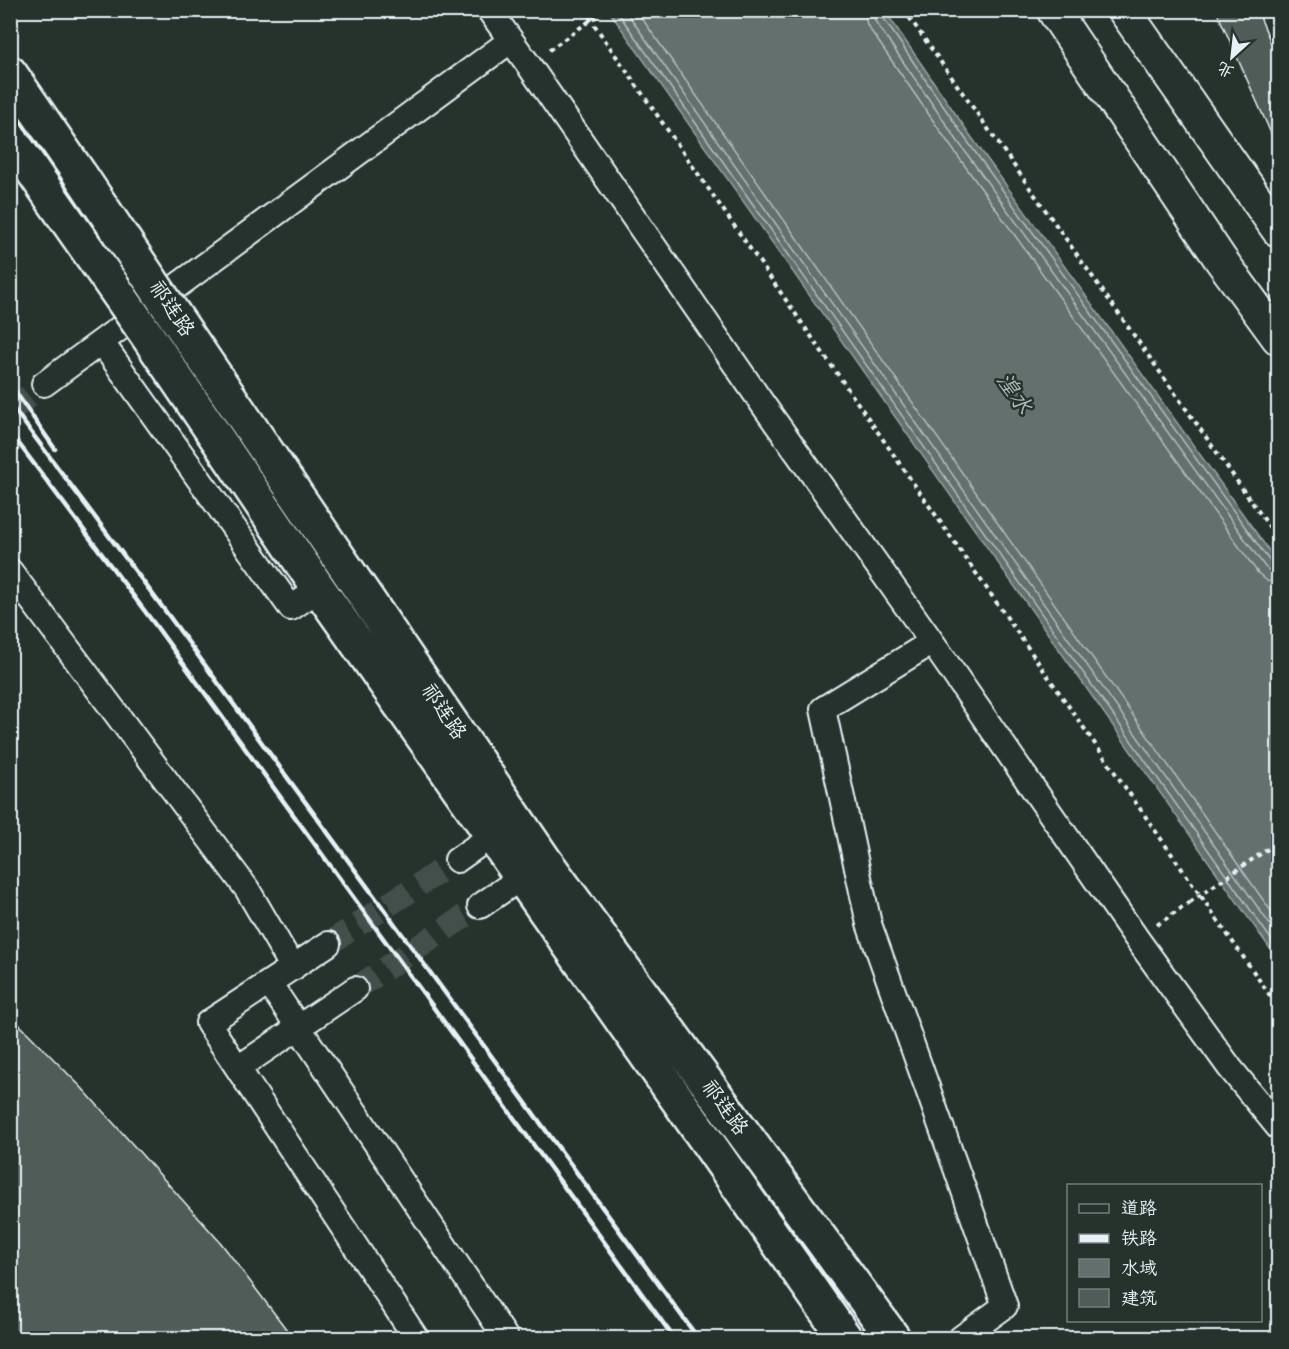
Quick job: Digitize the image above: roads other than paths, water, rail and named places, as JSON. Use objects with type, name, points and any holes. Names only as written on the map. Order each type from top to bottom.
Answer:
[{"type":"highway","name":"祁连路","points":[[10,73],[174,315],[504,826],[845,1338]]},
{"type":"highway","name":"祁连路","points":[[10,138],[318,588],[504,826]]},
{"type":"highway","name":"祁连路","points":[[533,869],[892,1338]]},
{"type":"main road","points":[[1053,10],[1221,260],[1278,338]]},
{"type":"main road","points":[[1125,10],[1278,230]]},
{"type":"street","points":[[489,10],[1137,939],[1230,1068],[1278,1126]]},
{"type":"street","points":[[44,384],[510,41]]},
{"type":"street","points":[[102,343],[291,608],[318,588]]},
{"type":"street","points":[[10,571],[247,889],[293,968]]},
{"type":"street","points":[[932,642],[823,709],[868,924],[1005,1306],[961,1338]]},
{"type":"street","points":[[457,860],[504,826]]},
{"type":"street","points":[[480,906],[533,869]]},
{"type":"street","points":[[328,944],[208,1023],[416,1338]]},
{"type":"street","points":[[269,983],[506,1338]]},
{"type":"street","points":[[238,1068],[355,988]]},
{"type":"water","name":"湟水","points":[[609,11],[885,11],[970,135],[1278,563],[1278,960]]},
{"type":"tunnel","points":[[10,411],[44,384]]},
{"type":"tunnel","points":[[328,944],[457,860]]},
{"type":"tunnel","points":[[355,989],[480,906]]},
{"type":"railway","points":[[10,384],[55,449]]},
{"type":"railway","points":[[10,404],[169,616],[698,1338]]},
{"type":"railway","points":[[10,432],[156,626],[674,1338]]}]
